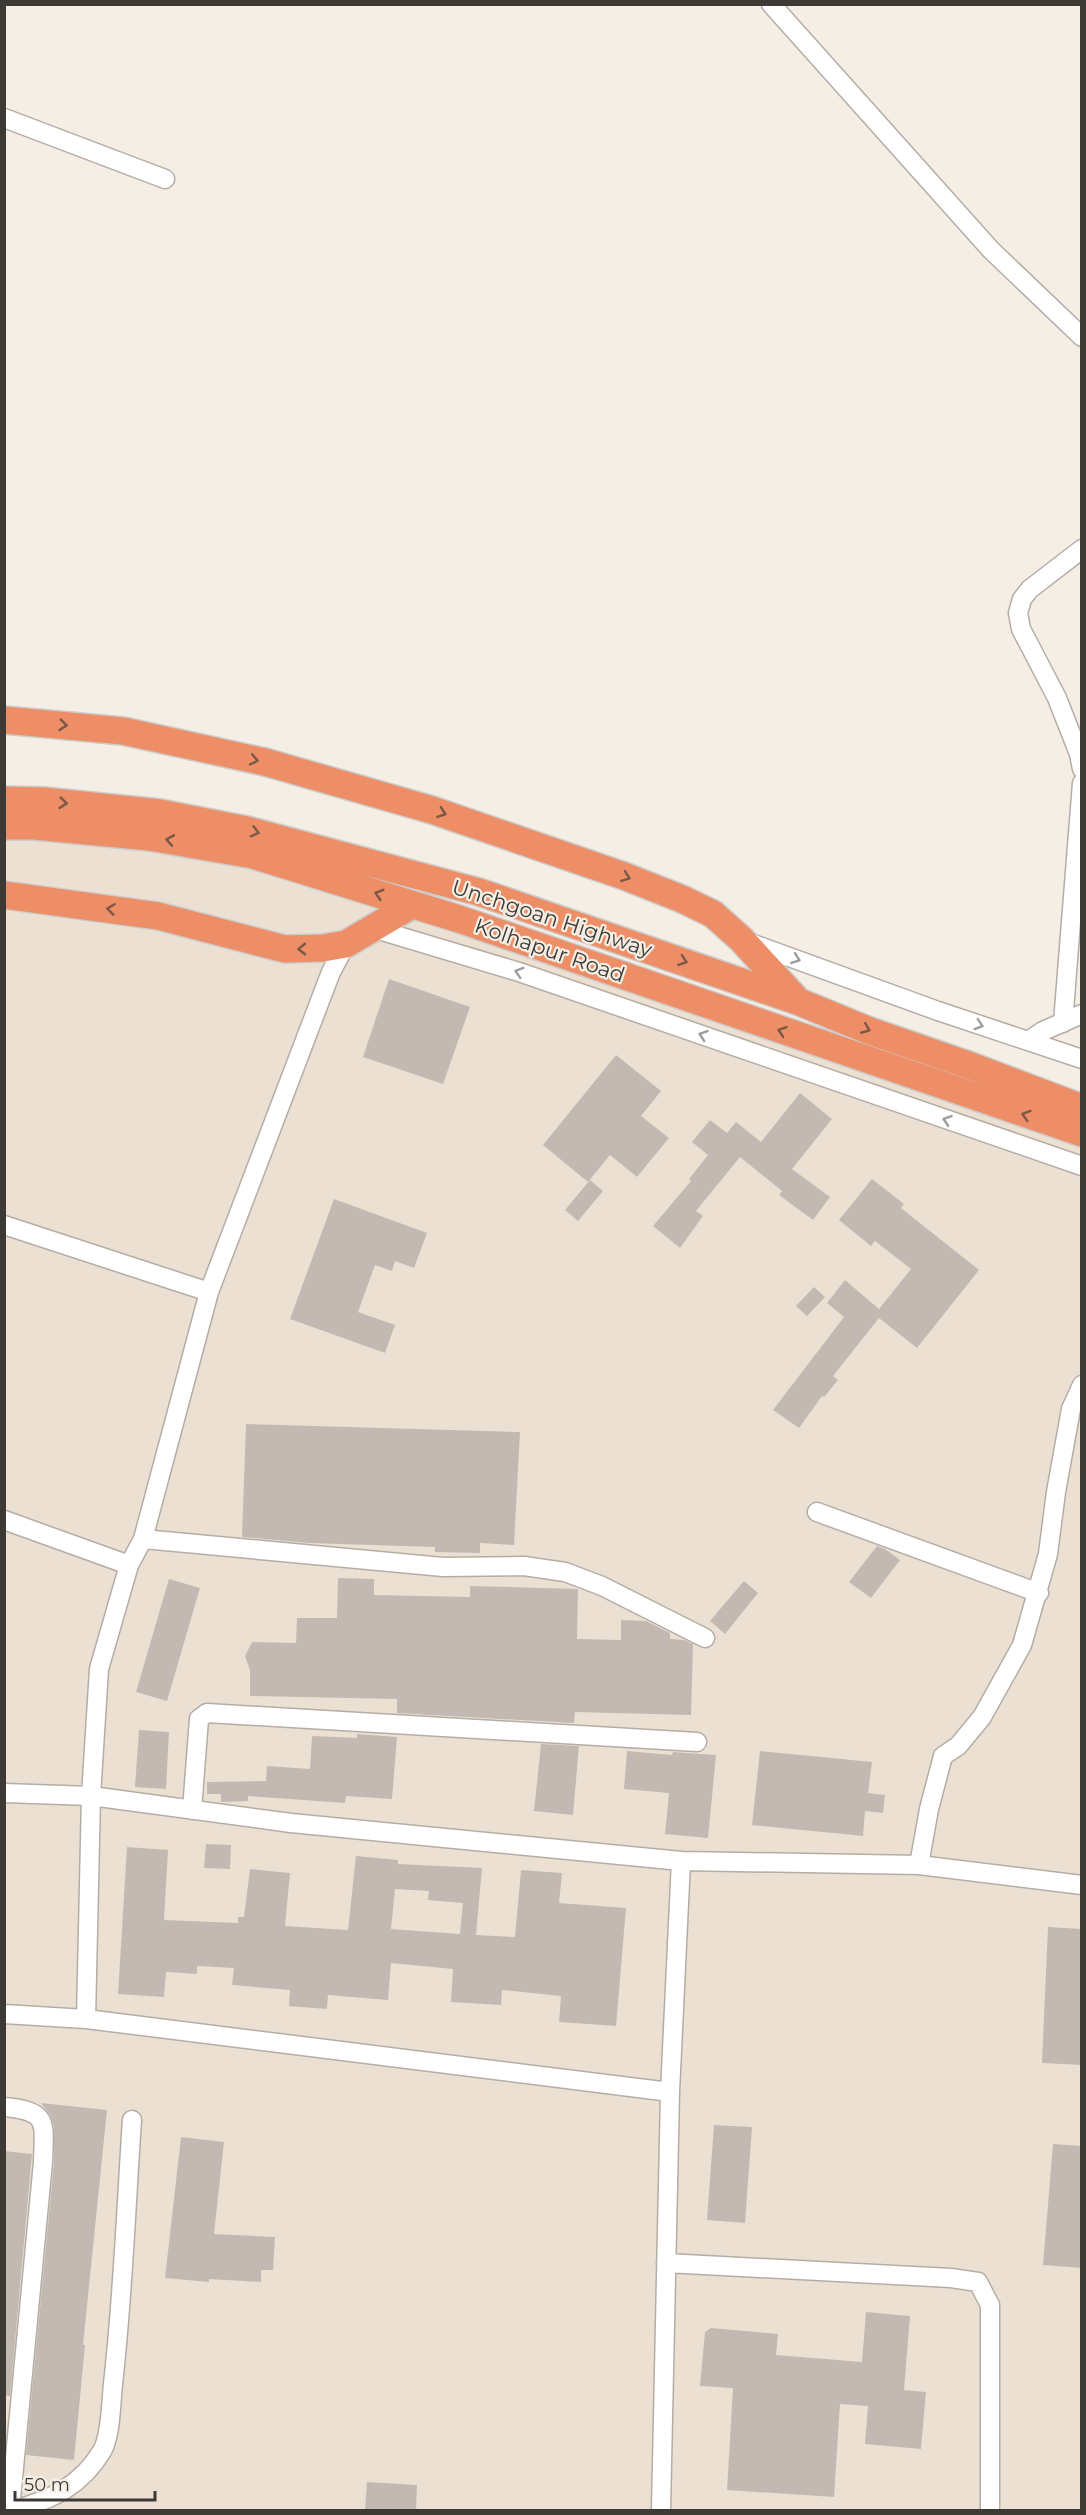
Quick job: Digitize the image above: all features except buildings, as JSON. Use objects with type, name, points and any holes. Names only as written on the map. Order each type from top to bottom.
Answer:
[{"type":"highway","points":[[4,720],[123,731],[265,762],[432,810],[682,899],[714,914],[741,939],[797,1000]]},
{"type":"highway","name":"Unchgoan Highway","points":[[4,800],[44,801],[160,813],[248,830],[479,892],[797,1000],[870,1031],[1082,1108]]},
{"type":"highway","name":"Kolhapur Road","points":[[4,826],[34,826],[149,837],[253,855],[412,905],[1082,1133]]},
{"type":"highway","points":[[4,895],[158,916],[285,949],[324,948],[346,944],[412,905]]},
{"type":"street","points":[[771,4],[991,250],[1082,337]]},
{"type":"street","points":[[4,118],[165,179]]},
{"type":"street","points":[[1082,549],[1030,589],[1022,599],[1018,613],[1021,629],[1057,698],[1079,754],[1082,769]]},
{"type":"street","points":[[1063,1023],[1082,783]]},
{"type":"street","points":[[372,928],[519,972],[1082,1166]]},
{"type":"street","points":[[741,939],[1082,1059]]},
{"type":"street","points":[[86,2019],[91,1796],[99,1669],[129,1565],[143,1539],[209,1292],[331,972],[346,944]]},
{"type":"street","points":[[1028,1041],[1043,1031],[1082,1014]]},
{"type":"street","points":[[4,1225],[209,1292]]},
{"type":"street","points":[[919,1865],[929,1809],[943,1756],[958,1746],[982,1717],[1022,1646],[1039,1593],[1048,1554],[1056,1492],[1071,1409],[1082,1385]]},
{"type":"street","points":[[817,1512],[1039,1593]]},
{"type":"street","points":[[4,1520],[129,1565]]},
{"type":"street","points":[[143,1539],[443,1567],[524,1566],[565,1572],[602,1586],[705,1638]]},
{"type":"street","points":[[192,1810],[199,1719],[207,1713],[697,1742]]},
{"type":"street","points":[[4,1792],[91,1796],[291,1823],[681,1861],[919,1865],[1082,1885]]},
{"type":"street","points":[[661,2511],[670,2092],[681,1861]]},
{"type":"street","points":[[4,2014],[86,2019],[670,2092]]},
{"type":"street","points":[[4,2107],[28,2109],[38,2116],[44,2126],[41,2184],[12,2511],[49,2499],[82,2478],[104,2449],[116,2356],[132,2120]]},
{"type":"street","points":[[666,2263],[951,2278],[978,2282],[990,2305],[990,2511]]},
{"type":"shaded area","points":[[4,827],[230,851],[1081,1133],[1081,2510],[5,2510]]}]
